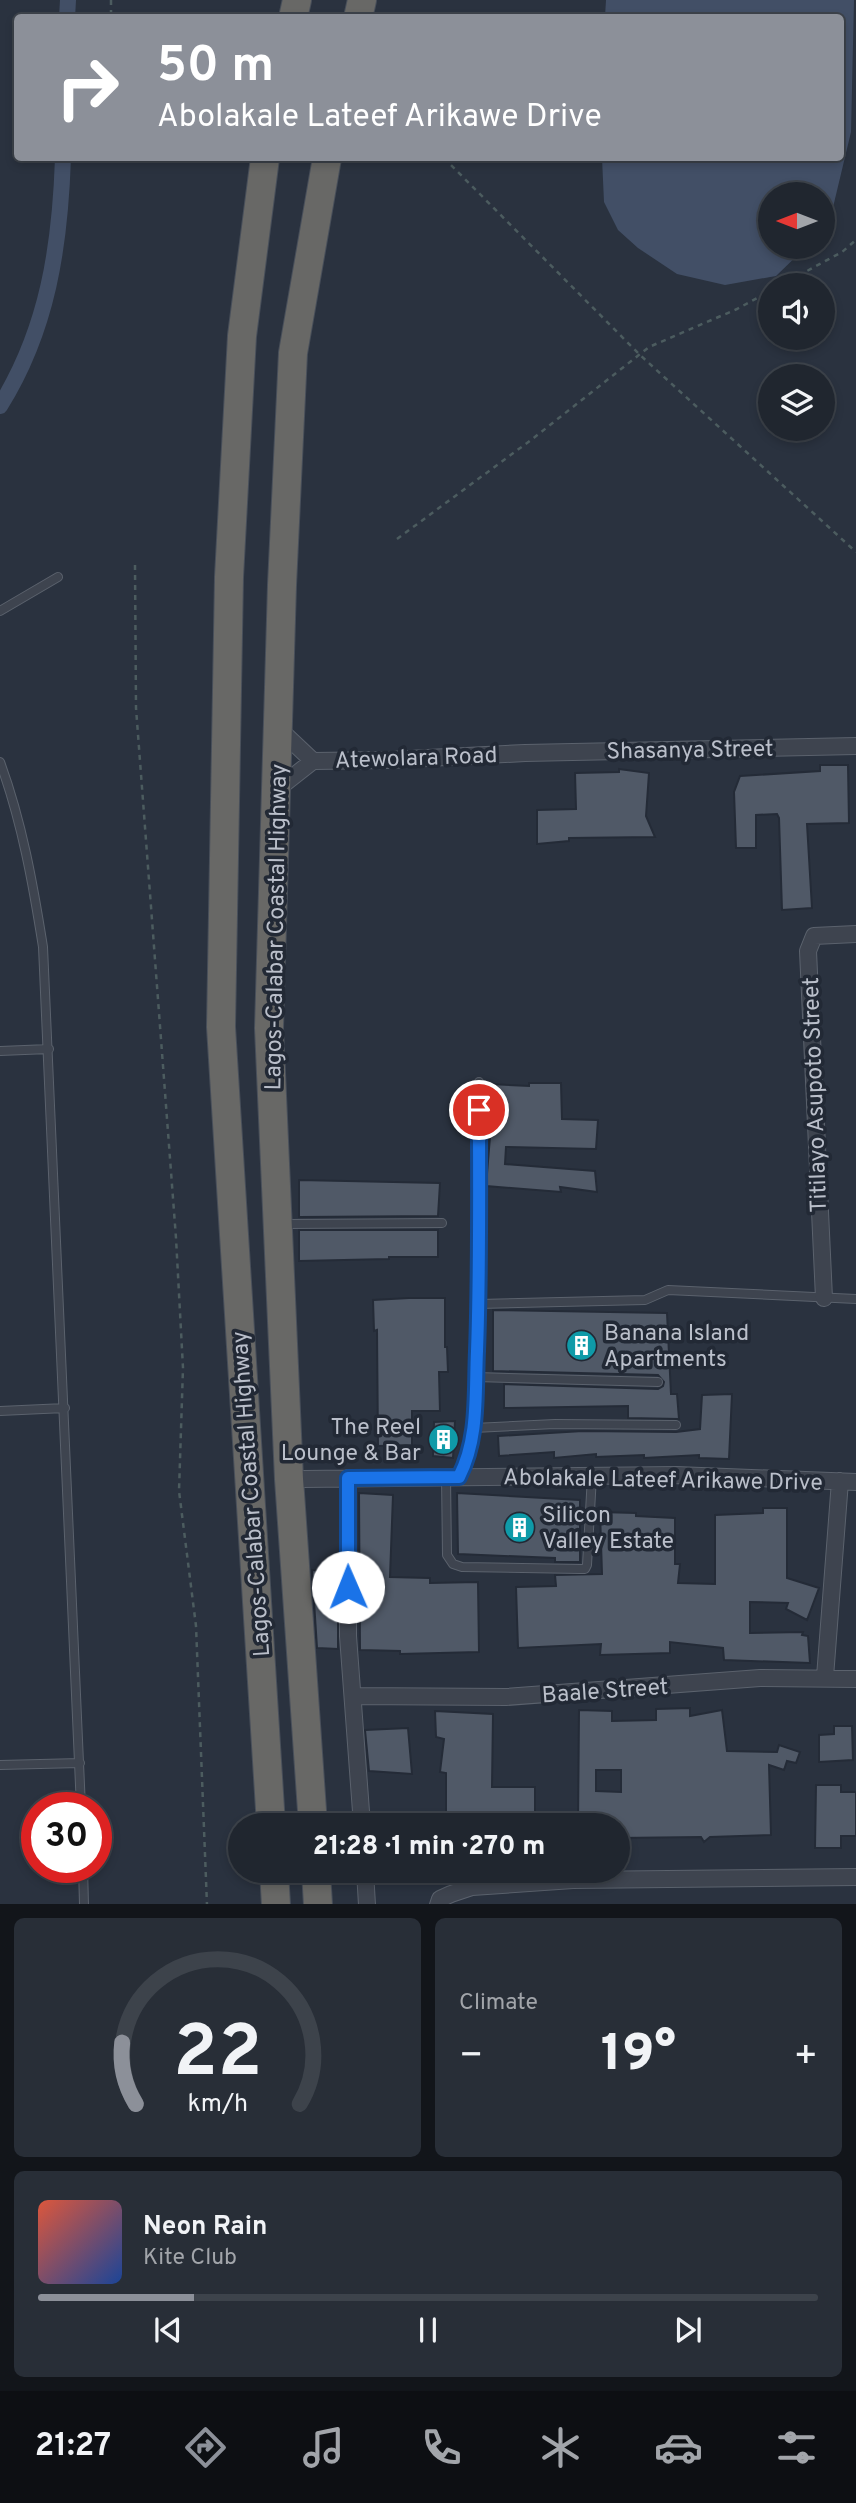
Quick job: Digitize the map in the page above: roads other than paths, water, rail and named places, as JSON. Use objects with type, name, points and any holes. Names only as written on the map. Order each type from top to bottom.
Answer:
[{"type":"highway","name":"Lagos-Calabar Coastal Highway","points":[[265,161],[242,336],[229,577],[221,1027],[270,1813]]},
{"type":"highway","name":"Lagos-Calabar Coastal Highway","points":[[312,1813],[289,1479],[269,1028],[293,353],[326,161]]},
{"type":"highway","points":[[275,1883],[276,1904]]},
{"type":"highway","points":[[317,1883],[318,1904]]},
{"type":"street","name":"Atewolara Road","points":[[278,728],[313,761],[389,760],[525,752]]},
{"type":"street","name":"Shasanya Street","points":[[525,752],[856,746]]},
{"type":"street","points":[[276,790],[313,761]]},
{"type":"street","name":"Titilayo Asupoto Street","points":[[824,1297],[808,951],[814,936],[856,934]]},
{"type":"street","name":"Abolakale Lateef Arikawe Drive","points":[[302,1472],[348,1478],[676,1475],[848,1481]]},
{"type":"street","points":[[348,1478],[348,1636],[361,1813]]},
{"type":"street","points":[[825,1678],[848,1481]]},
{"type":"street","name":"Baale Street","points":[[354,1696],[506,1697],[760,1678],[856,1679]]},
{"type":"street","points":[[438,1904],[440,1899],[472,1887],[510,1884],[573,1880],[856,1877]]},
{"type":"street","points":[[366,1883],[367,1904]]},
{"type":"lane","points":[[0,611],[58,577]]},
{"type":"lane","points":[[0,762],[29,865],[43,947],[81,1792]]},
{"type":"lane","points":[[0,1051],[49,1049]]},
{"type":"lane","points":[[479,1082],[479,1304],[474,1428],[469,1456],[452,1477],[447,1555],[453,1564],[462,1567],[585,1569],[592,1475]]},
{"type":"lane","points":[[288,1237],[287,1223],[442,1223]]},
{"type":"lane","points":[[479,1304],[645,1300],[668,1290],[856,1299]]},
{"type":"lane","points":[[476,1377],[658,1382]]},
{"type":"lane","points":[[0,1411],[65,1408]]},
{"type":"lane","points":[[474,1428],[555,1424],[676,1424]]},
{"type":"lane","points":[[0,1765],[80,1763]]},
{"type":"lane","points":[[83,1883],[84,1904]]},
{"type":"water","points":[[606,0],[854,0],[851,132],[835,199],[835,182],[758,182],[758,259],[794,259],[779,273],[758,273],[758,279],[725,285],[677,274],[638,248],[618,230],[604,202],[602,161],[844,161],[844,14],[605,14]]},
{"type":"waterway","points":[[67,14],[68,0]]},
{"type":"waterway","points":[[0,406],[30,347],[48,286],[59,223],[63,161]]},
{"type":"place","name":"Banana Island Apartments","points":[[581,1345]]},
{"type":"place","name":"The Reel Lounge & Bar","points":[[444,1439]]},
{"type":"place","name":"Silicon Valley Estate","points":[[519,1527]]}]
